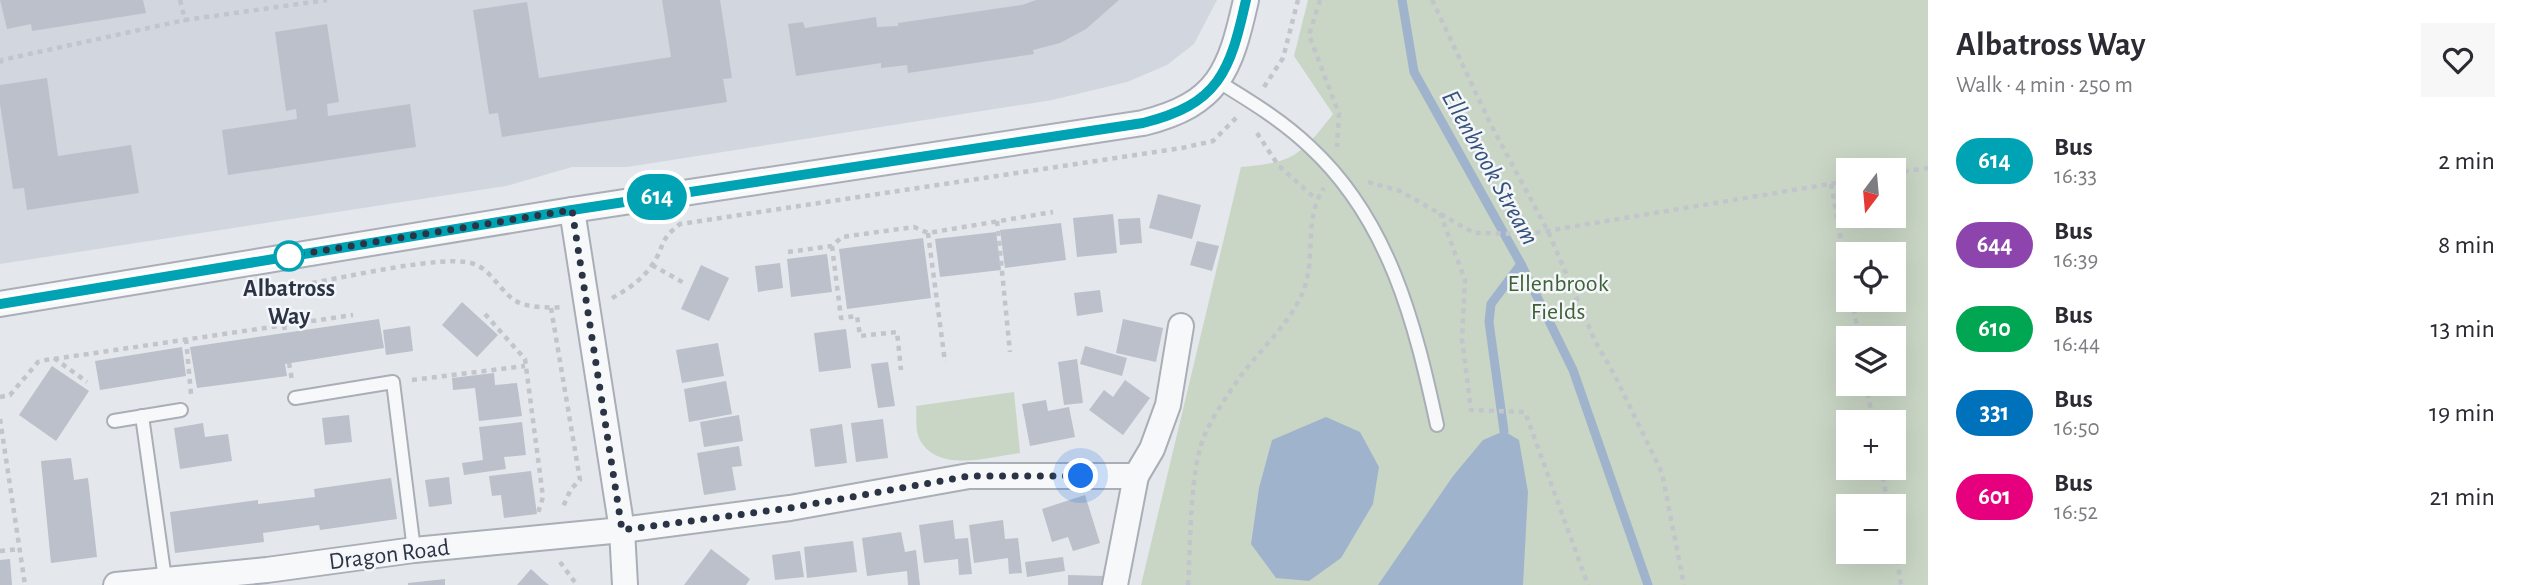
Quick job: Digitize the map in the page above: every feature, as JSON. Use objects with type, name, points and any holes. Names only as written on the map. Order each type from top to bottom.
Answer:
[{"type":"street","points":[[0,304],[572,210],[1169,117],[1205,96],[1219,82],[1230,58],[1246,0]]},
{"type":"street","points":[[572,210],[622,530],[625,585]]},
{"type":"street","points":[[1115,585],[1136,476],[1152,449],[1168,405],[1181,326]]},
{"type":"street","name":"Dragon Road","points":[[116,585],[267,570],[414,550],[622,530],[790,508],[969,476],[1136,476]]},
{"type":"lane","points":[[1219,82],[1254,103],[1309,145],[1335,172],[1376,228],[1417,332],[1437,425]]},
{"type":"lane","points":[[295,398],[393,382],[414,550]]},
{"type":"lane","points":[[114,421],[181,410]]},
{"type":"lane","points":[[142,416],[164,579]]},
{"type":"path","points":[[180,0],[185,20]]},
{"type":"path","points":[[0,63],[2,60],[185,20],[327,0]]},
{"type":"path","points":[[1188,585],[1196,474],[1205,433],[1238,379],[1302,296],[1310,261],[1312,216],[1316,199],[1335,172],[1339,114],[1309,35],[1320,0]]},
{"type":"path","points":[[1432,0],[1492,127],[1549,230],[1595,341],[1662,473],[1684,585]]},
{"type":"path","points":[[1249,124],[1278,165],[1316,199]]},
{"type":"path","points":[[1906,171],[1928,168]]},
{"type":"path","points":[[1335,172],[1400,191],[1474,233],[1528,234],[1836,183]]},
{"type":"path","points":[[1830,184],[1841,242]]},
{"type":"path","points":[[788,252],[832,246],[842,237],[914,227],[928,233],[1053,212]]},
{"type":"path","points":[[1440,214],[1465,280],[1462,339],[1471,410],[1525,412],[1588,585]]},
{"type":"path","points":[[997,221],[1010,352]]},
{"type":"path","points":[[928,233],[945,362]]},
{"type":"path","points":[[832,246],[841,318],[857,316],[860,336],[897,331],[901,370]]},
{"type":"path","points":[[309,283],[444,262],[471,263],[489,273],[517,302],[551,308],[580,480],[571,489],[546,537]]},
{"type":"path","points":[[652,265],[684,283]]},
{"type":"path","points":[[485,314],[524,359],[543,497],[537,517],[560,564],[578,585]]},
{"type":"path","points":[[0,397],[10,395],[38,362],[353,315]]},
{"type":"path","points":[[284,325],[285,333]]},
{"type":"path","points":[[181,410],[192,408],[186,340]]},
{"type":"path","points":[[54,359],[87,382]]},
{"type":"path","points":[[393,382],[525,366]]},
{"type":"path","points":[[0,419],[25,585]]},
{"type":"path","points":[[0,551],[20,549]]},
{"type":"path","points":[[1898,564],[1901,585]]},
{"type":"shaded area","points":[[0,0],[1217,0],[1194,44],[1167,65],[1127,82],[1052,100],[627,167],[572,167],[506,186],[0,264]]},
{"type":"green space","name":"Ellenbrook Fields","points":[[1308,0],[1928,0],[1928,585],[1141,585],[1241,167],[1273,163],[1295,154],[1313,139],[1333,114],[1294,56]]},
{"type":"green space","points":[[1014,392],[1020,453],[979,460],[950,460],[927,449],[919,438],[916,406]]},
{"type":"water","points":[[1326,417],[1360,432],[1379,467],[1373,504],[1341,558],[1309,581],[1276,578],[1251,544],[1259,488],[1272,440]]},
{"type":"water","points":[[1504,431],[1519,440],[1528,492],[1523,585],[1378,585],[1453,476],[1483,440]]},
{"type":"building","points":[[0,0],[143,0],[146,13],[32,31],[31,24],[7,29]]},
{"type":"building","points":[[662,0],[720,0],[732,78],[723,79],[727,102],[502,137],[498,113],[489,114],[473,10],[527,2],[539,78],[671,57]]},
{"type":"building","points":[[1036,0],[1119,0],[1086,29],[1060,43],[1033,50],[1034,54],[908,73],[907,65],[881,68],[881,63],[796,76],[788,24],[803,22],[805,28],[876,17],[877,27],[898,26],[898,23],[1022,5]]},
{"type":"building","points":[[327,24],[339,102],[327,104],[328,116],[410,104],[416,147],[228,175],[222,130],[297,119],[296,109],[286,111],[275,32]]},
{"type":"building","points":[[47,78],[58,156],[131,145],[139,193],[27,210],[24,188],[13,189],[0,104],[0,85]]},
{"type":"building","points":[[1158,194],[1201,205],[1192,239],[1149,228]]},
{"type":"building","points":[[1113,214],[1117,253],[1077,257],[1073,218]]},
{"type":"building","points":[[1140,218],[1142,243],[1120,245],[1118,219]]},
{"type":"building","points":[[1061,223],[1066,260],[1005,268],[1000,230]]},
{"type":"building","points":[[996,232],[1001,270],[940,277],[935,239]]},
{"type":"building","points":[[923,238],[931,298],[847,309],[839,249]]},
{"type":"building","points":[[1197,241],[1219,246],[1212,271],[1190,265]]},
{"type":"building","points":[[827,254],[832,292],[791,297],[787,259]]},
{"type":"building","points":[[780,263],[783,288],[758,292],[755,266]]},
{"type":"building","points":[[701,265],[729,278],[709,321],[681,309]]},
{"type":"building","points":[[1100,290],[1103,312],[1077,316],[1074,293]]},
{"type":"building","points":[[462,302],[498,335],[477,357],[442,325]]},
{"type":"building","points":[[379,319],[384,348],[285,364],[287,376],[197,388],[190,347]]},
{"type":"building","points":[[1123,319],[1163,328],[1156,362],[1116,353]]},
{"type":"building","points":[[410,326],[413,351],[386,355],[383,330]]},
{"type":"building","points":[[846,329],[851,368],[819,372],[814,333]]},
{"type":"building","points":[[718,343],[724,376],[682,383],[676,350]]},
{"type":"building","points":[[1085,346],[1127,358],[1122,376],[1080,364]]},
{"type":"building","points":[[182,347],[186,376],[100,390],[95,361]]},
{"type":"building","points":[[1077,359],[1083,403],[1064,405],[1058,362]]},
{"type":"building","points":[[888,362],[895,406],[878,408],[871,364]]},
{"type":"building","points":[[52,366],[89,391],[56,441],[19,415]]},
{"type":"building","points":[[494,373],[495,385],[517,383],[522,416],[479,421],[475,388],[453,390],[452,378]]},
{"type":"building","points":[[1125,380],[1150,398],[1123,435],[1089,410],[1104,390],[1113,397]]},
{"type":"building","points":[[726,381],[732,414],[689,422],[684,389]]},
{"type":"building","points":[[1046,400],[1048,411],[1069,407],[1075,437],[1030,446],[1022,404]]},
{"type":"building","points":[[349,415],[352,442],[325,445],[322,418]]},
{"type":"building","points":[[739,415],[743,441],[704,447],[700,422]]},
{"type":"building","points":[[883,419],[888,458],[856,462],[851,423]]},
{"type":"building","points":[[522,422],[526,455],[504,457],[506,469],[464,475],[462,463],[483,460],[479,427]]},
{"type":"building","points":[[203,423],[205,437],[228,434],[232,461],[180,469],[174,428]]},
{"type":"building","points":[[842,424],[847,463],[815,467],[810,429]]},
{"type":"building","points":[[739,446],[742,466],[732,467],[736,490],[704,495],[697,453]]},
{"type":"building","points":[[71,458],[74,480],[88,478],[97,557],[51,563],[41,461]]},
{"type":"building","points":[[531,471],[537,514],[504,518],[501,495],[492,496],[489,476]]},
{"type":"building","points":[[449,477],[452,504],[429,507],[425,480]]},
{"type":"building","points":[[391,478],[397,519],[320,530],[319,525],[263,533],[264,542],[175,553],[170,512],[258,500],[258,504],[315,497],[314,489]]},
{"type":"building","points":[[1085,495],[1100,543],[1073,551],[1068,537],[1052,542],[1042,509]]},
{"type":"building","points":[[953,520],[955,539],[968,538],[972,574],[959,575],[958,559],[924,563],[919,525]]},
{"type":"building","points":[[1003,520],[1005,539],[1018,538],[1022,573],[1009,574],[1008,558],[974,563],[969,525]]},
{"type":"building","points":[[901,532],[905,552],[916,550],[920,585],[908,585],[907,571],[867,576],[862,538]]},
{"type":"building","points":[[853,541],[857,572],[807,578],[804,547]]},
{"type":"building","points":[[711,549],[750,579],[746,585],[684,585]]},
{"type":"building","points":[[800,551],[804,577],[775,580],[772,555]]},
{"type":"building","points":[[1063,557],[1065,571],[1027,577],[1025,562]]},
{"type":"building","points":[[10,559],[12,585],[0,585],[0,560]]},
{"type":"building","points":[[531,569],[544,581],[549,585],[517,585]]},
{"type":"building","points":[[1068,575],[1103,576],[1102,585],[1068,585]]},
{"type":"building","points":[[445,579],[445,585],[408,585],[408,583]]},
{"type":"waterway","name":"Ellenbrook Stream","points":[[1402,0],[1414,72],[1521,264],[1573,370],[1648,585]]},
{"type":"waterway","points":[[1504,431],[1489,322],[1491,304],[1521,264]]},
{"type":"bus line","name":"614","points":[[0,304],[572,210],[1107,130],[1169,117],[1205,96],[1219,82],[1240,29],[1246,0]]},
{"type":"place","name":"Albatross Way","points":[[289,256]]},
{"type":"route","points":[[289,256],[572,210],[622,530],[790,508],[969,476],[1081,476]]}]
